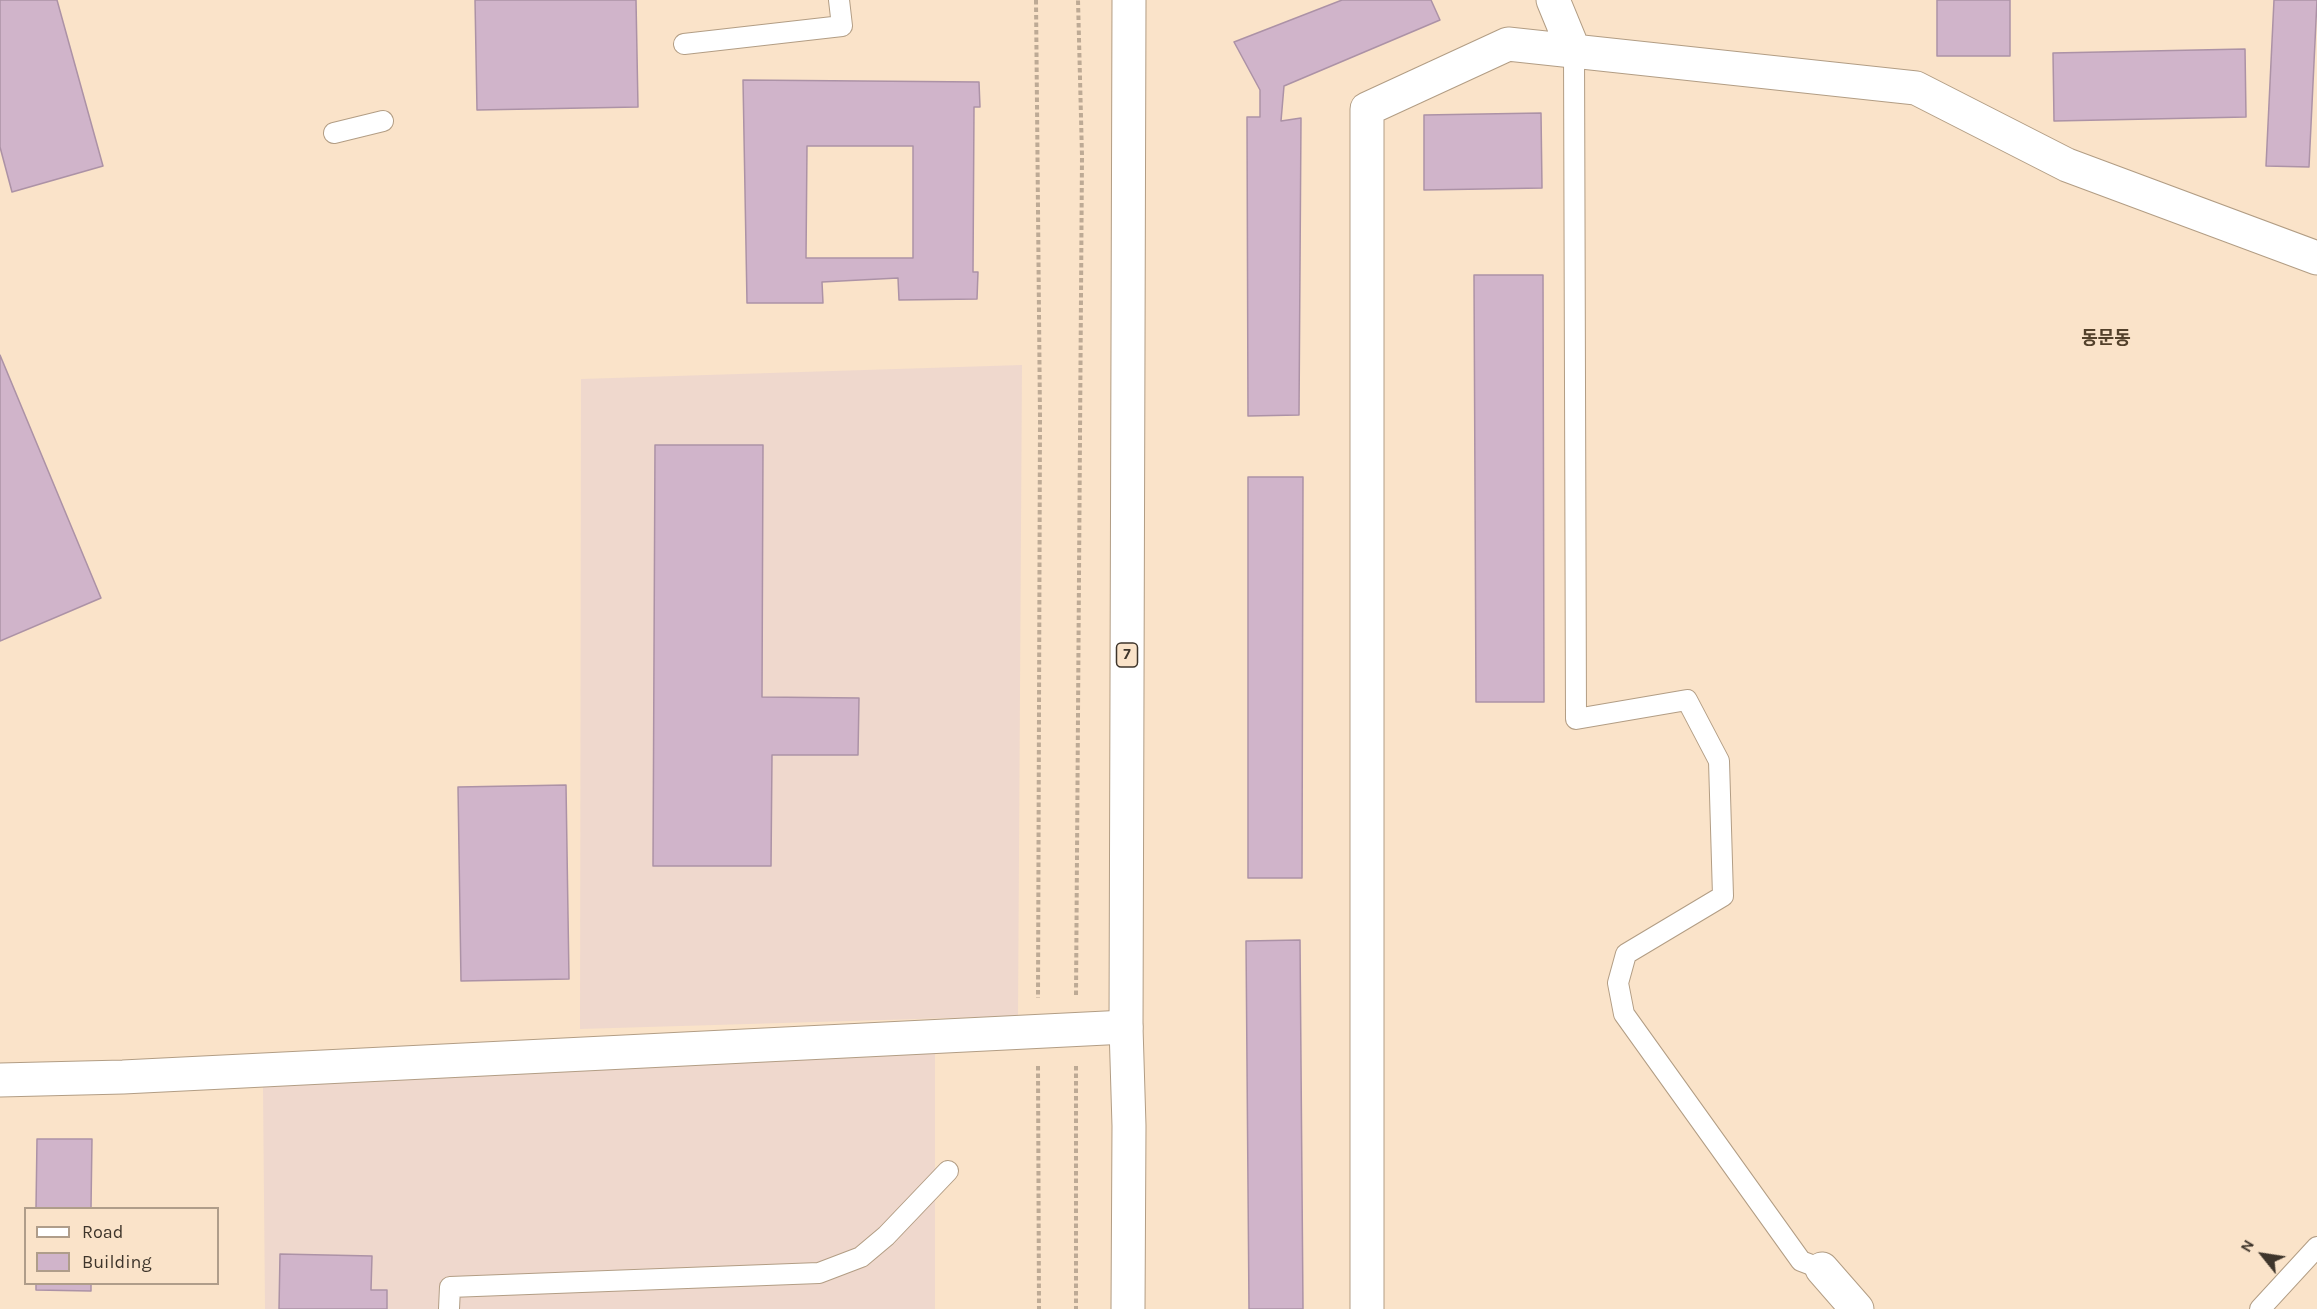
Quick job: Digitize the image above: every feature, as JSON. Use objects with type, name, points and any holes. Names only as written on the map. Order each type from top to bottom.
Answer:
[{"type":"main road","name":"7","points":[[1128,1309],[1129,1125],[1126,1027],[1129,0]]},
{"type":"main road","points":[[1553,0],[1574,51]]},
{"type":"main road","points":[[1367,1309],[1367,109],[1508,44],[1916,88],[2067,165],[2317,258]]},
{"type":"main road","points":[[0,1080],[123,1077],[1126,1027]]},
{"type":"main road","points":[[1822,1269],[1857,1309]]},
{"type":"lane","points":[[684,44],[842,26],[839,0]]},
{"type":"lane","points":[[1574,51],[1576,719],[1687,700],[1719,761],[1723,896],[1626,954],[1618,983],[1623,1014],[1801,1261],[1822,1269]]},
{"type":"lane","points":[[334,133],[383,120]]},
{"type":"lane","points":[[449,1309],[450,1287],[819,1273],[861,1257],[886,1236],[948,1171]]},
{"type":"lane","points":[[2260,1309],[2317,1247]]},
{"type":"path","points":[[1036,0],[1040,406],[1039,1309]]},
{"type":"path","points":[[1076,1309],[1082,156],[1078,0]]},
{"type":"shaded area","points":[[1022,365],[1018,1016],[580,1029],[581,379]]},
{"type":"shaded area","points":[[935,1049],[935,1309],[265,1309],[263,1087]]},
{"type":"building","points":[[0,0],[57,0],[103,166],[12,192],[0,147]]},
{"type":"building","points":[[475,0],[636,0],[638,107],[477,110]]},
{"type":"building","points":[[1342,0],[1431,0],[1440,20],[1284,86],[1281,121],[1301,118],[1299,415],[1248,416],[1247,117],[1260,117],[1260,90],[1234,42]]},
{"type":"building","points":[[1937,0],[2010,0],[2010,56],[1937,56]]},
{"type":"building","points":[[2274,0],[2317,0],[2309,167],[2266,166]]},
{"type":"building","points":[[2245,49],[2246,117],[2054,121],[2053,53]]},
{"type":"building","points":[[743,80],[979,82],[980,107],[974,107],[973,272],[978,272],[977,299],[899,300],[898,278],[822,282],[823,303],[747,303]],"holes":[[[807,146],[913,146],[913,258],[806,258]]]},
{"type":"building","points":[[1541,113],[1542,188],[1424,190],[1424,115]]},
{"type":"building","points":[[1474,275],[1543,275],[1544,702],[1476,702]]},
{"type":"building","points":[[0,355],[101,598],[0,641]]},
{"type":"building","points":[[655,445],[763,445],[762,697],[859,698],[858,755],[772,755],[771,866],[653,866]]},
{"type":"building","points":[[1248,477],[1303,477],[1302,878],[1248,878]]},
{"type":"building","points":[[566,785],[569,979],[461,981],[458,787]]},
{"type":"building","points":[[1300,940],[1303,1309],[1249,1309],[1246,941]]},
{"type":"building","points":[[37,1139],[92,1139],[91,1207],[36,1207]]},
{"type":"building","points":[[280,1254],[372,1256],[371,1290],[387,1290],[387,1309],[279,1309]]},
{"type":"building","points":[[36,1285],[91,1285],[91,1291],[36,1290]]},
{"type":"district","name":"동문동","points":[[2106,339]]}]
